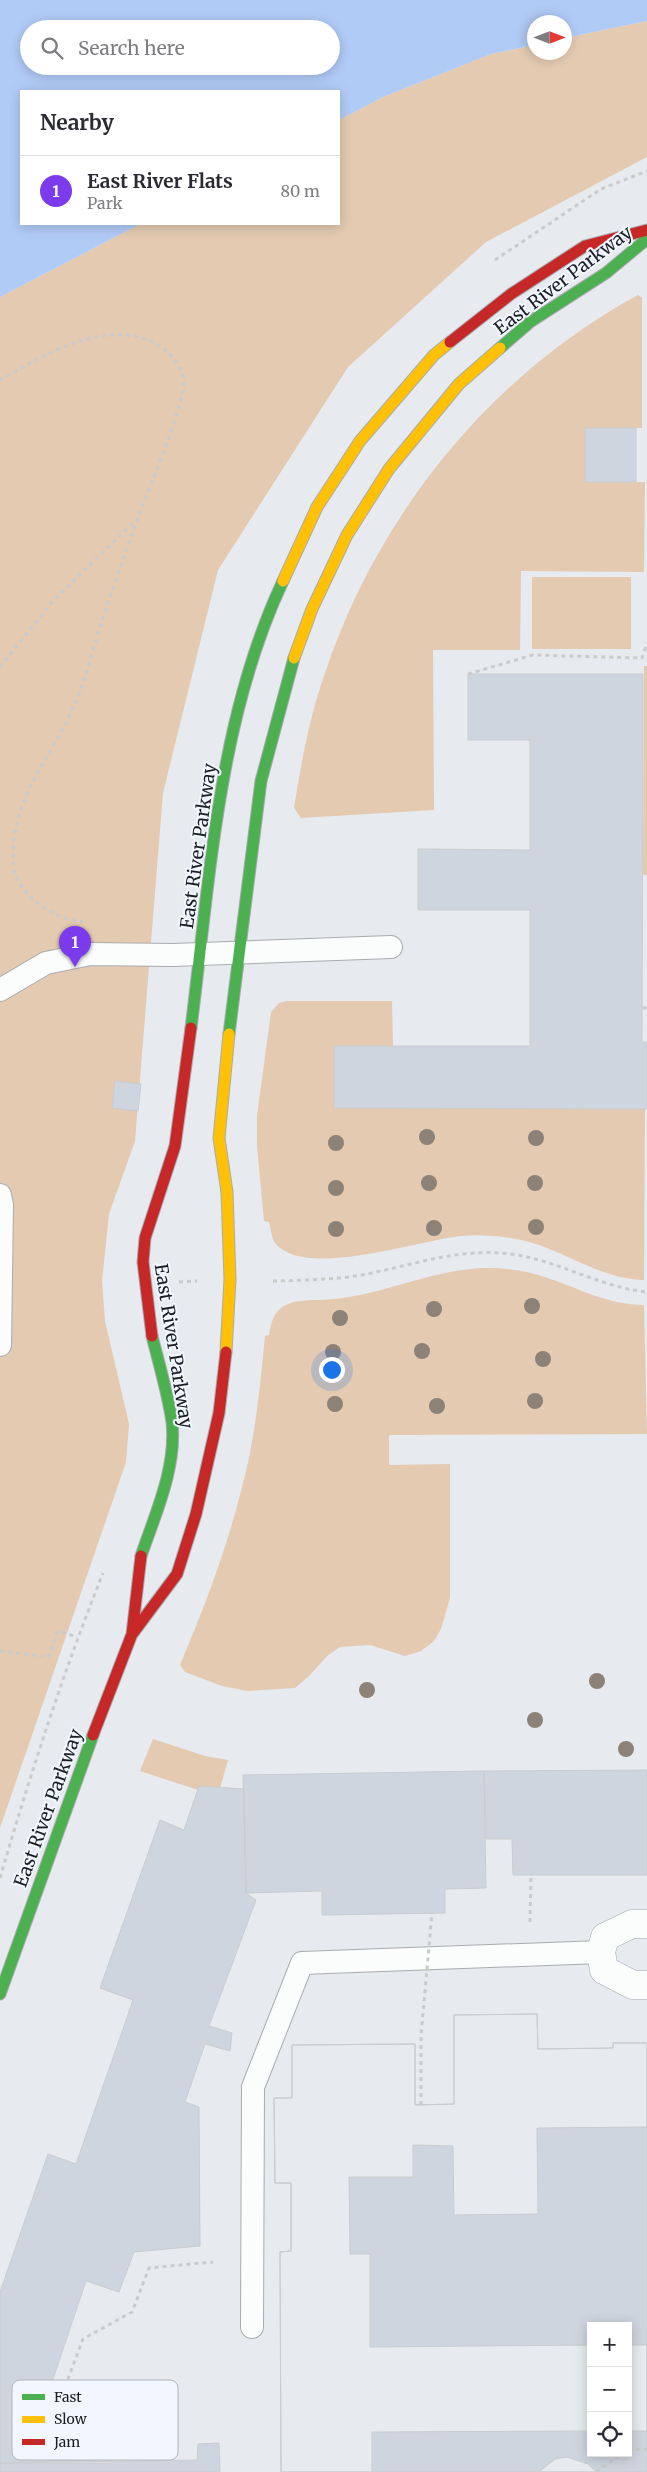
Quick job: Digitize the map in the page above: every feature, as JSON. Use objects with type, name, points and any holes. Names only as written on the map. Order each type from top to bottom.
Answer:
[{"type":"street","name":"East River Parkway","points":[[0,1994],[90,1742],[132,1634],[140,1559],[162,1492],[171,1452],[172,1423],[150,1325],[143,1262],[145,1238],[153,1208],[175,1146],[224,774],[252,657],[276,595],[317,506],[360,441],[434,355],[511,294],[585,246],[647,230]]},
{"type":"street","name":"East River Parkway","points":[[132,1634],[177,1574],[196,1514],[219,1413],[225,1367],[230,1279],[227,1192],[220,1138],[238,953],[261,781],[275,720],[291,665],[312,609],[347,535],[389,469],[459,384],[530,322],[606,273],[647,239]]},
{"type":"street","points":[[647,1924],[632,1924],[605,1938],[601,1952],[604,1970],[633,1985],[647,1985]]},
{"type":"lane","points":[[0,990],[46,963],[90,954],[238,953],[391,947]]},
{"type":"lane","points":[[0,1196],[2,1205],[0,1345]]},
{"type":"lane","points":[[252,2326],[253,2087],[302,1963],[601,1952]]},
{"type":"path","points":[[0,380],[42,355],[104,334],[138,337],[154,342],[170,354],[178,364],[184,383],[168,441],[135,521],[73,708],[21,805],[14,841],[14,873],[28,893],[45,910],[72,921],[91,921]]},
{"type":"path","points":[[0,667],[53,600],[135,521]]},
{"type":"path","points":[[468,674],[534,654],[642,658],[647,643]]},
{"type":"path","points":[[273,1281],[317,1280],[370,1274],[457,1254],[500,1253],[543,1261],[583,1277],[624,1290],[647,1292]]},
{"type":"path","points":[[170,1283],[206,1280]]},
{"type":"path","points":[[0,1878],[24,1797],[78,1637],[106,1565]]},
{"type":"path","points":[[0,1651],[48,1657],[58,1631],[78,1637]]},
{"type":"path","points":[[530,1922],[531,1875]]},
{"type":"path","points":[[421,2104],[421,2036],[432,1913]]},
{"type":"path","points":[[68,2380],[83,2339],[132,2312],[149,2268],[213,2262]]},
{"type":"path","points":[[632,2450],[647,2449]]},
{"type":"path","points":[[596,2472],[617,2457]]},
{"type":"shaded area","points":[[647,21],[647,157],[486,242],[348,367],[218,570],[163,793],[135,1141],[109,1214],[102,1281],[105,1321],[129,1424],[126,1462],[0,1828],[0,297],[138,225],[340,225],[340,119],[383,97],[491,54],[527,46],[527,60],[572,60],[572,37]]},
{"type":"shaded area","points":[[638,295],[642,298],[642,428],[585,428],[585,482],[645,482],[644,572],[521,571],[520,650],[433,650],[434,810],[301,818],[294,808],[310,725],[324,676],[346,617],[374,561],[407,507],[445,456],[487,409],[534,366],[584,328]]},
{"type":"shaded area","points":[[532,577],[631,577],[631,649],[532,649]]},
{"type":"shaded area","points":[[644,666],[647,666],[647,875],[643,875]]},
{"type":"shaded area","points":[[287,1001],[392,1001],[393,1046],[334,1046],[334,1108],[645,1109],[644,1280],[606,1273],[537,1244],[493,1236],[461,1236],[364,1255],[337,1258],[312,1258],[291,1254],[276,1244],[269,1222],[264,1221],[257,1146],[257,1116],[271,1012],[279,1003]]},
{"type":"shaded area","points":[[484,1268],[530,1273],[606,1299],[644,1305],[647,1434],[389,1435],[389,1465],[450,1464],[450,1598],[441,1629],[434,1641],[421,1651],[405,1656],[370,1645],[340,1647],[327,1656],[295,1688],[248,1691],[222,1686],[185,1672],[180,1665],[206,1601],[235,1513],[246,1472],[256,1414],[265,1336],[269,1335],[277,1312],[290,1303],[353,1296],[445,1273]]},
{"type":"shaded area","points":[[153,1739],[205,1756],[228,1760],[220,1788],[199,1786],[198,1790],[140,1771]]},
{"type":"water","points":[[0,0],[647,0],[647,21],[572,37],[572,15],[527,15],[527,46],[491,54],[383,97],[340,119],[340,90],[20,90],[20,225],[138,225],[0,297]]},
{"type":"building","points":[[585,428],[636,428],[636,482],[585,482]]},
{"type":"building","points":[[468,674],[643,674],[642,1042],[647,1042],[647,1109],[334,1108],[334,1046],[530,1046],[530,910],[418,910],[418,849],[530,850],[530,740],[468,740]]},
{"type":"building","points":[[115,1081],[141,1084],[138,1111],[112,1108]]},
{"type":"building","points":[[647,1770],[647,1875],[513,1875],[512,1839],[486,1839],[484,1771]]},
{"type":"building","points":[[484,1771],[486,1888],[445,1889],[445,1913],[322,1915],[322,1891],[246,1893],[243,1775]]},
{"type":"building","points":[[199,1786],[244,1789],[246,1893],[256,1900],[209,2026],[232,2033],[230,2051],[205,2044],[185,2102],[199,2107],[200,2246],[134,2252],[119,2292],[86,2281],[53,2380],[12,2380],[12,2460],[112,2460],[112,2463],[0,2463],[0,2292],[48,2154],[76,2164],[133,2000],[100,1988],[160,1820],[184,1830]]},
{"type":"building","points":[[537,2014],[538,2049],[613,2048],[613,2043],[647,2043],[647,2127],[537,2128],[538,2214],[454,2215],[453,2146],[413,2145],[413,2177],[349,2177],[350,2254],[370,2254],[370,2347],[587,2345],[587,2431],[372,2432],[372,2472],[281,2472],[280,2252],[291,2251],[291,2183],[275,2183],[274,2098],[292,2098],[292,2045],[415,2044],[415,2105],[454,2104],[454,2015]]},
{"type":"building","points":[[537,2014],[538,2049],[613,2048],[613,2043],[647,2043],[647,2472],[281,2472],[280,2252],[291,2251],[291,2183],[275,2183],[274,2098],[292,2098],[292,2045],[415,2044],[415,2105],[454,2104],[454,2015]]},
{"type":"building","points":[[632,2345],[647,2345],[647,2431],[632,2431]]},
{"type":"building","points":[[219,2443],[220,2472],[0,2472],[0,2463],[197,2460],[198,2444]]},
{"type":"building","points":[[567,2457],[588,2464],[596,2472],[539,2472],[555,2459]]},
{"type":"traffic: fast","points":[[500,348],[530,322],[606,273],[647,239]]},
{"type":"traffic: fast","points":[[191,1028],[211,857],[230,744],[244,688],[261,634],[283,581]]},
{"type":"traffic: fast","points":[[229,1034],[261,781],[294,658]]},
{"type":"traffic: fast","points":[[141,1556],[164,1490],[173,1439],[168,1401],[152,1336]]},
{"type":"traffic: fast","points":[[0,1994],[93,1735]]},
{"type":"traffic: slow","points":[[283,581],[317,507],[360,441],[434,355],[450,342]]},
{"type":"traffic: slow","points":[[294,658],[312,609],[347,535],[389,469],[459,384],[500,348]]},
{"type":"traffic: slow","points":[[226,1352],[230,1279],[227,1192],[219,1138],[229,1034]]},
{"type":"traffic: jam","points":[[450,342],[511,294],[585,246],[647,230]]},
{"type":"traffic: jam","points":[[152,1336],[143,1262],[145,1238],[175,1146],[191,1028]]},
{"type":"traffic: jam","points":[[133,1633],[177,1574],[196,1514],[219,1413],[226,1352]]},
{"type":"traffic: jam","points":[[93,1735],[132,1634],[141,1556]]},
{"type":"place","name":"East River Flats","points":[[75,967]]}]
